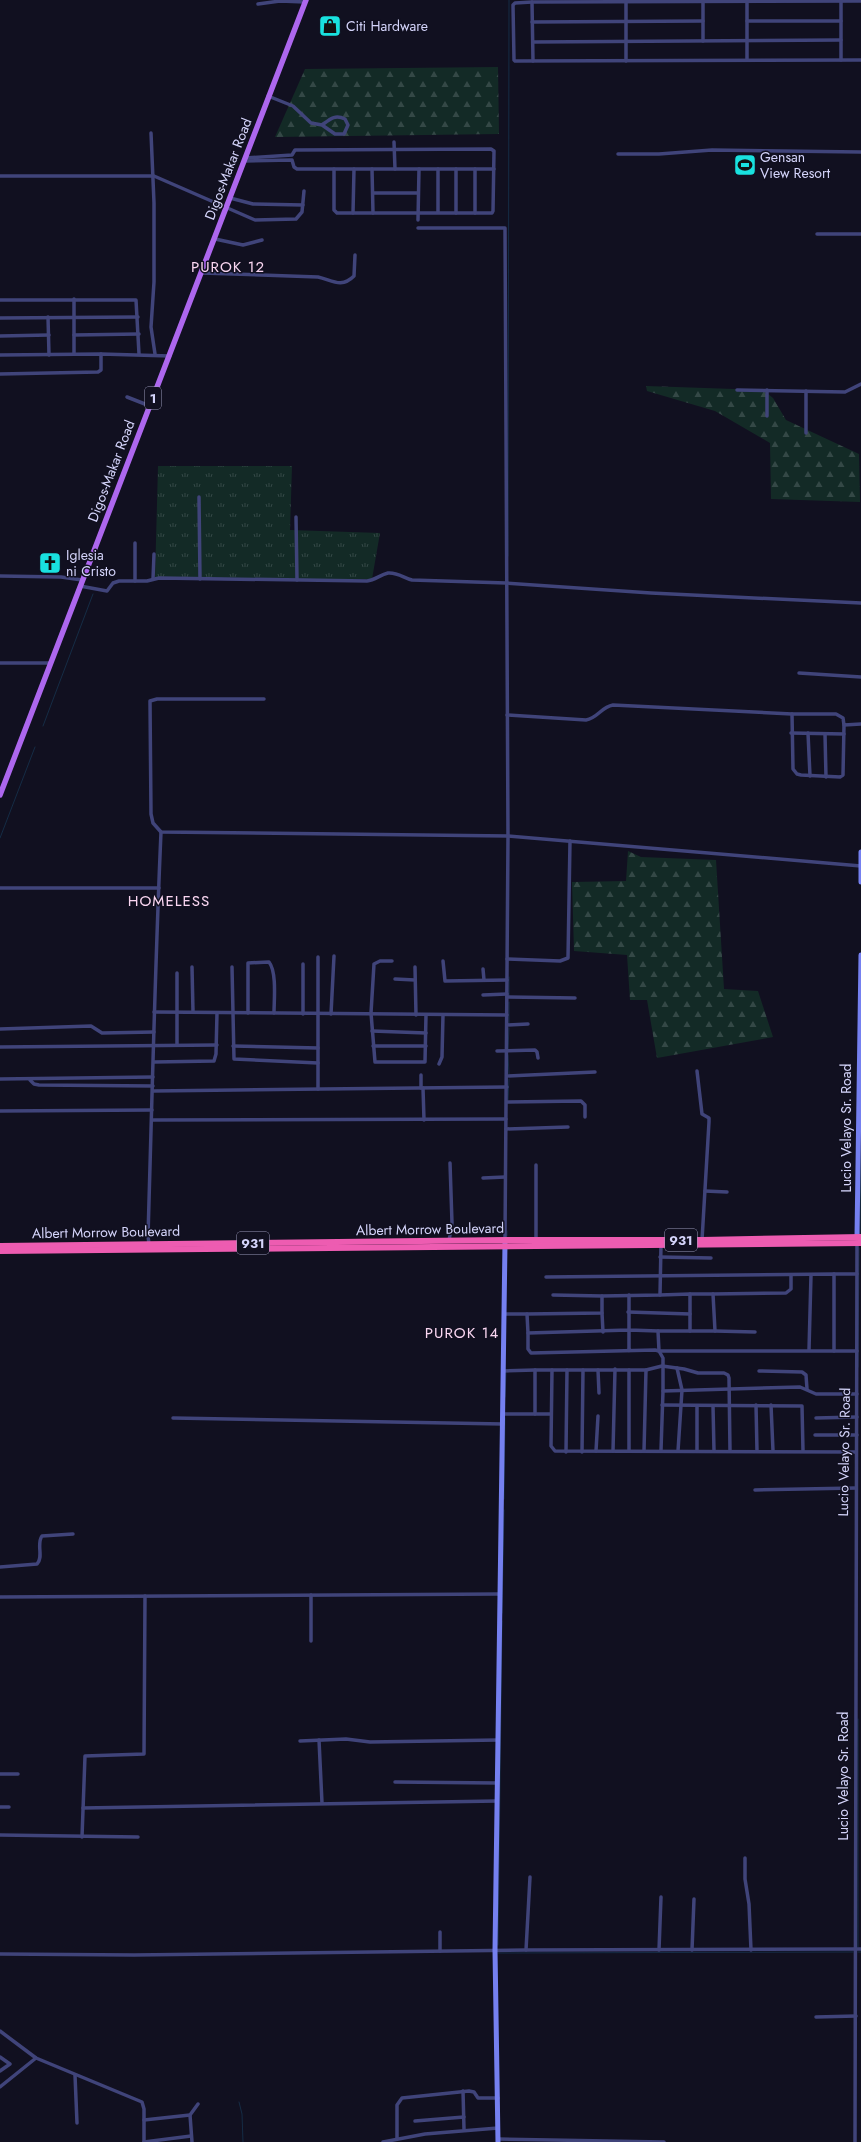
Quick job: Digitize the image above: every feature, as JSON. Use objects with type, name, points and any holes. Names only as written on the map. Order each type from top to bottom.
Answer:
[{"type":"highway","name":"Albert Morrow Boulevard","points":[[0,1250],[449,1241],[505,1243],[536,1240],[859,1240]]},
{"type":"highway","name":"Albert Morrow Boulevard","points":[[0,1246],[505,1243],[661,1245],[859,1240]]},
{"type":"main road","name":"Digos-Makar Road","points":[[0,795],[82,580],[215,240],[268,96],[306,1]]},
{"type":"street","points":[[258,4],[280,0],[306,1]]},
{"type":"street","points":[[626,1],[626,60]]},
{"type":"street","points":[[861,1],[626,1],[532,2],[513,4],[514,61],[861,60]]},
{"type":"street","points":[[703,1],[703,40]]},
{"type":"street","points":[[747,1],[747,60]]},
{"type":"street","points":[[532,2],[533,61]]},
{"type":"street","points":[[841,2],[841,60]]},
{"type":"street","points":[[532,22],[703,21]]},
{"type":"street","points":[[747,21],[841,21]]},
{"type":"street","points":[[532,42],[841,40]]},
{"type":"street","points":[[268,96],[293,106],[311,123],[322,126],[332,132],[341,134],[346,132],[348,125],[345,119],[337,117],[330,119],[322,126]]},
{"type":"street","points":[[151,134],[154,176],[154,282],[151,327],[155,354]]},
{"type":"street","points":[[394,142],[394,169]]},
{"type":"street","points":[[334,169],[335,212],[475,213],[493,212],[494,169],[494,151],[491,149],[295,150],[292,158],[294,167],[297,169],[334,169],[354,169],[372,169],[394,169],[418,169],[438,169],[456,169],[476,169],[494,169]]},
{"type":"street","points":[[618,154],[659,154],[712,150],[861,152]]},
{"type":"street","points":[[244,160],[292,158]]},
{"type":"street","points":[[353,213],[354,169]]},
{"type":"street","points":[[372,169],[373,213]]},
{"type":"street","points":[[418,169],[418,220]]},
{"type":"street","points":[[438,169],[438,212]]},
{"type":"street","points":[[456,169],[456,213]]},
{"type":"street","points":[[475,213],[476,169]]},
{"type":"street","points":[[0,176],[154,176],[226,209],[255,220],[290,220],[300,216],[303,205],[304,191]]},
{"type":"street","points":[[373,194],[418,193]]},
{"type":"street","points":[[230,198],[253,204],[303,205]]},
{"type":"street","points":[[418,228],[505,228],[508,836],[504,1371],[499,1594],[495,1950],[498,2140],[664,2142]]},
{"type":"street","points":[[817,234],[861,234]]},
{"type":"street","points":[[215,240],[243,245],[262,240]]},
{"type":"street","points":[[202,273],[318,277],[334,284],[341,284],[354,276],[355,255]]},
{"type":"street","points":[[74,299],[74,354]]},
{"type":"street","points":[[0,300],[136,300],[139,354]]},
{"type":"street","points":[[0,318],[74,316],[138,317]]},
{"type":"street","points":[[48,317],[49,354]]},
{"type":"street","points":[[74,335],[139,334]]},
{"type":"street","points":[[0,336],[49,335]]},
{"type":"street","points":[[0,374],[98,372],[101,370],[101,354]]},
{"type":"street","points":[[0,355],[155,354],[170,356]]},
{"type":"street","points":[[737,390],[845,392],[861,384]]},
{"type":"street","points":[[766,390],[767,416]]},
{"type":"street","points":[[806,391],[806,433]]},
{"type":"street","points":[[127,397],[150,406]]},
{"type":"street","points":[[199,497],[200,579]]},
{"type":"street","points":[[296,517],[297,580]]},
{"type":"street","points":[[135,543],[135,581]]},
{"type":"street","points":[[153,579],[154,554]]},
{"type":"street","points":[[80,586],[107,591],[114,582],[153,579],[374,580],[388,573],[401,575],[412,580],[506,583],[650,593],[861,603]]},
{"type":"street","points":[[0,576],[68,577],[82,580]]},
{"type":"street","points":[[0,663],[50,663]]},
{"type":"street","points":[[799,673],[861,677]]},
{"type":"street","points":[[150,1246],[148,1236],[154,1062],[154,1012],[161,832],[153,823],[151,814],[150,701],[157,699],[264,699]]},
{"type":"street","points":[[507,714],[586,720],[596,717],[603,708],[614,705],[792,714],[836,714],[843,718],[844,725],[843,775],[810,776],[797,774],[793,769],[791,732],[792,714]]},
{"type":"street","points":[[844,725],[861,724]]},
{"type":"street","points":[[791,732],[844,734]]},
{"type":"street","points":[[808,733],[810,776]]},
{"type":"street","points":[[826,734],[826,776]]},
{"type":"street","points":[[161,832],[508,836],[861,866]]},
{"type":"street","points":[[507,959],[560,961],[568,958],[570,841]]},
{"type":"street","points":[[861,852],[861,882]]},
{"type":"street","points":[[0,888],[159,888]]},
{"type":"street","name":"Lucio Velayo Sr. Road","points":[[855,2142],[856,1274],[859,1240],[861,955]]},
{"type":"street","points":[[331,1014],[334,956]]},
{"type":"street","points":[[318,957],[318,1089]]},
{"type":"street","points":[[392,961],[380,961],[374,964],[371,1013],[375,1062],[424,1062],[426,1060],[426,1015]]},
{"type":"street","points":[[443,961],[446,981],[507,980]]},
{"type":"street","points":[[248,1013],[248,963],[269,962],[272,968],[274,983],[274,1013]]},
{"type":"street","points":[[303,964],[303,1014]]},
{"type":"street","points":[[192,967],[193,1012]]},
{"type":"street","points":[[232,967],[233,1046],[235,1060],[318,1063]]},
{"type":"street","points":[[415,967],[416,1015]]},
{"type":"street","points":[[483,969],[484,980]]},
{"type":"street","points":[[177,973],[177,1045]]},
{"type":"street","points":[[395,979],[415,980]]},
{"type":"street","points":[[483,995],[575,998]]},
{"type":"street","points":[[154,1012],[507,1015]]},
{"type":"street","points":[[154,1062],[212,1062],[216,1058],[217,1013]]},
{"type":"street","points":[[439,1064],[442,1058],[443,1015]]},
{"type":"street","points":[[507,1025],[528,1024]]},
{"type":"street","points":[[0,1029],[91,1026],[102,1033],[154,1032]]},
{"type":"street","points":[[372,1031],[426,1032]]},
{"type":"street","points":[[0,1047],[154,1045],[217,1046]]},
{"type":"street","points":[[233,1046],[318,1048]]},
{"type":"street","points":[[373,1046],[426,1046]]},
{"type":"street","points":[[497,1051],[535,1050],[538,1058]]},
{"type":"street","points":[[698,1071],[702,1114],[709,1118],[702,1240]]},
{"type":"street","points":[[507,1076],[595,1072]]},
{"type":"street","points":[[421,1075],[424,1120]]},
{"type":"street","points":[[0,1078],[30,1080],[153,1077]]},
{"type":"street","points":[[30,1080],[34,1084],[39,1085],[153,1086]]},
{"type":"street","points":[[153,1091],[507,1088]]},
{"type":"street","points":[[507,1102],[581,1101],[585,1105],[585,1117]]},
{"type":"street","points":[[0,1112],[152,1110]]},
{"type":"street","points":[[152,1120],[506,1119]]},
{"type":"street","points":[[506,1129],[568,1127]]},
{"type":"street","points":[[449,1241],[452,1223],[450,1163]]},
{"type":"street","points":[[536,1165],[536,1240]]},
{"type":"street","points":[[483,1178],[505,1177]]},
{"type":"street","points":[[705,1191],[727,1192]]},
{"type":"street","points":[[660,1294],[661,1245]]},
{"type":"street","points":[[660,1257],[710,1258]]},
{"type":"street","points":[[834,1274],[834,1350]]},
{"type":"street","points":[[546,1277],[856,1274]]},
{"type":"street","points":[[553,1295],[602,1296],[786,1293],[791,1289],[792,1275]]},
{"type":"street","points":[[809,1350],[811,1275]]},
{"type":"street","points":[[690,1294],[690,1331]]},
{"type":"street","points":[[714,1294],[715,1331]]},
{"type":"street","points":[[629,1295],[629,1351]]},
{"type":"street","points":[[602,1296],[603,1332]]},
{"type":"street","points":[[628,1312],[690,1314]]},
{"type":"street","points":[[504,1314],[602,1314]]},
{"type":"street","points":[[527,1314],[528,1349],[531,1353],[629,1351],[857,1351]]},
{"type":"street","points":[[528,1333],[603,1332],[629,1330],[658,1332],[755,1332]]},
{"type":"street","points":[[658,1332],[659,1351],[662,1356],[661,1450]]},
{"type":"street","points":[[504,1371],[615,1369],[646,1370],[662,1366],[677,1368],[698,1374],[726,1373],[729,1378],[728,1406],[730,1451]]},
{"type":"street","points":[[677,1368],[682,1390],[678,1451]]},
{"type":"street","points":[[613,1451],[615,1369]]},
{"type":"street","points":[[535,1370],[536,1414]]},
{"type":"street","points":[[552,1370],[552,1449],[555,1451],[582,1452],[661,1450],[697,1452],[856,1452]]},
{"type":"street","points":[[566,1452],[567,1370]]},
{"type":"street","points":[[582,1452],[583,1370]]},
{"type":"street","points":[[598,1370],[599,1393]]},
{"type":"street","points":[[629,1370],[629,1451]]},
{"type":"street","points":[[644,1451],[646,1370]]},
{"type":"street","points":[[759,1371],[802,1372],[807,1378],[807,1389]]},
{"type":"street","points":[[662,1391],[800,1387],[816,1394],[857,1394]]},
{"type":"street","points":[[662,1405],[771,1405],[803,1407],[804,1451]]},
{"type":"street","points":[[756,1405],[757,1451]]},
{"type":"street","points":[[771,1405],[773,1451]]},
{"type":"street","points":[[697,1406],[697,1452]]},
{"type":"street","points":[[713,1406],[714,1451]]},
{"type":"street","points":[[503,1414],[551,1414]]},
{"type":"street","points":[[596,1451],[598,1416]]},
{"type":"street","points":[[816,1418],[857,1417]]},
{"type":"street","points":[[173,1418],[503,1424]]},
{"type":"street","points":[[815,1435],[857,1435]]},
{"type":"street","points":[[755,1490],[856,1488]]},
{"type":"street","points":[[855,1512],[861,1512]]},
{"type":"street","points":[[0,1568],[36,1564],[40,1558],[40,1540],[42,1536],[73,1534]]},
{"type":"street","points":[[0,1597],[499,1594]]},
{"type":"street","points":[[311,1595],[311,1641]]},
{"type":"street","points":[[82,1837],[85,1756],[144,1754],[145,1596]]},
{"type":"street","points":[[300,1741],[346,1739],[377,1742],[498,1740]]},
{"type":"street","points":[[319,1740],[322,1804]]},
{"type":"street","points":[[0,1774],[18,1774]]},
{"type":"street","points":[[395,1782],[497,1783]]},
{"type":"street","points":[[84,1808],[497,1801]]},
{"type":"street","points":[[0,1807],[9,1807]]},
{"type":"street","points":[[0,1835],[138,1837]]},
{"type":"street","points":[[746,1858],[745,1884],[749,1904],[750,1950]]},
{"type":"street","points":[[526,1950],[530,1877]]},
{"type":"street","points":[[659,1950],[661,1897]]},
{"type":"street","points":[[692,1950],[694,1898]]},
{"type":"street","points":[[440,1932],[440,1951]]},
{"type":"street","points":[[0,1954],[134,1955],[495,1950],[861,1949]]},
{"type":"street","points":[[816,2017],[856,2016]]},
{"type":"street","points":[[0,2031],[36,2058],[142,2102],[144,2142],[191,2136]]},
{"type":"street","points":[[0,2057],[10,2064],[0,2072]]},
{"type":"street","points":[[0,2087],[36,2058]]},
{"type":"street","points":[[75,2075],[77,2122]]},
{"type":"street","points":[[397,2138],[396,2108],[400,2100],[413,2096],[463,2091],[474,2092],[478,2098],[498,2098]]},
{"type":"street","points":[[463,2091],[464,2129]]},
{"type":"street","points":[[192,2142],[190,2115],[198,2104]]},
{"type":"street","points":[[144,2120],[190,2115]]},
{"type":"street","points":[[415,2121],[464,2117]]},
{"type":"street","points":[[383,2142],[397,2138],[464,2129],[498,2128]]},
{"type":"green space","points":[[498,67],[499,134],[275,137],[305,69]]},
{"type":"green space","points":[[646,386],[763,390],[773,398],[786,420],[859,454],[860,502],[771,499],[770,443],[715,411],[647,391]]},
{"type":"green space","points":[[158,466],[292,466],[290,530],[380,533],[372,579],[155,579]]},
{"type":"green space","points":[[628,851],[641,857],[716,860],[724,989],[758,991],[773,1037],[657,1058],[647,1000],[630,1000],[627,955],[574,951],[572,882],[626,881]]},
{"type":"waterway","points":[[508,556],[509,0]]},
{"type":"waterway","points":[[43,726],[93,594]]},
{"type":"waterway","points":[[0,838],[35,747]]},
{"type":"waterway","points":[[509,977],[509,996]]},
{"type":"waterway","points":[[509,1002],[509,1023]]},
{"type":"waterway","points":[[508,1049],[509,1028]]},
{"type":"waterway","points":[[508,1055],[509,1074]]},
{"type":"waterway","points":[[508,1100],[509,1079]]},
{"type":"waterway","points":[[860,1234],[861,1147]]},
{"type":"waterway","points":[[507,1231],[507,1236]]},
{"type":"waterway","points":[[858,1367],[859,1248]]},
{"type":"waterway","points":[[505,1397],[506,1373]]},
{"type":"waterway","points":[[504,1499],[505,1418]]},
{"type":"waterway","points":[[502,1613],[504,1510]]},
{"type":"waterway","points":[[498,1945],[502,1621]]},
{"type":"waterway","points":[[858,1719],[858,1947]]},
{"type":"waterway","points":[[498,1953],[853,1952]]},
{"type":"waterway","points":[[239,2102],[242,2114],[243,2142]]},
{"type":"place","name":"Citi Hardware","points":[[330,26]]},
{"type":"place","name":"Gensan View Resort","points":[[745,165]]},
{"type":"place","name":"Iglesia ni Cristo","points":[[50,563]]},
{"type":"district","name":"PUROK 12","points":[[228,267]]},
{"type":"district","name":"HOMELESS","points":[[169,901]]},
{"type":"district","name":"PUROK 14","points":[[462,1333]]}]
